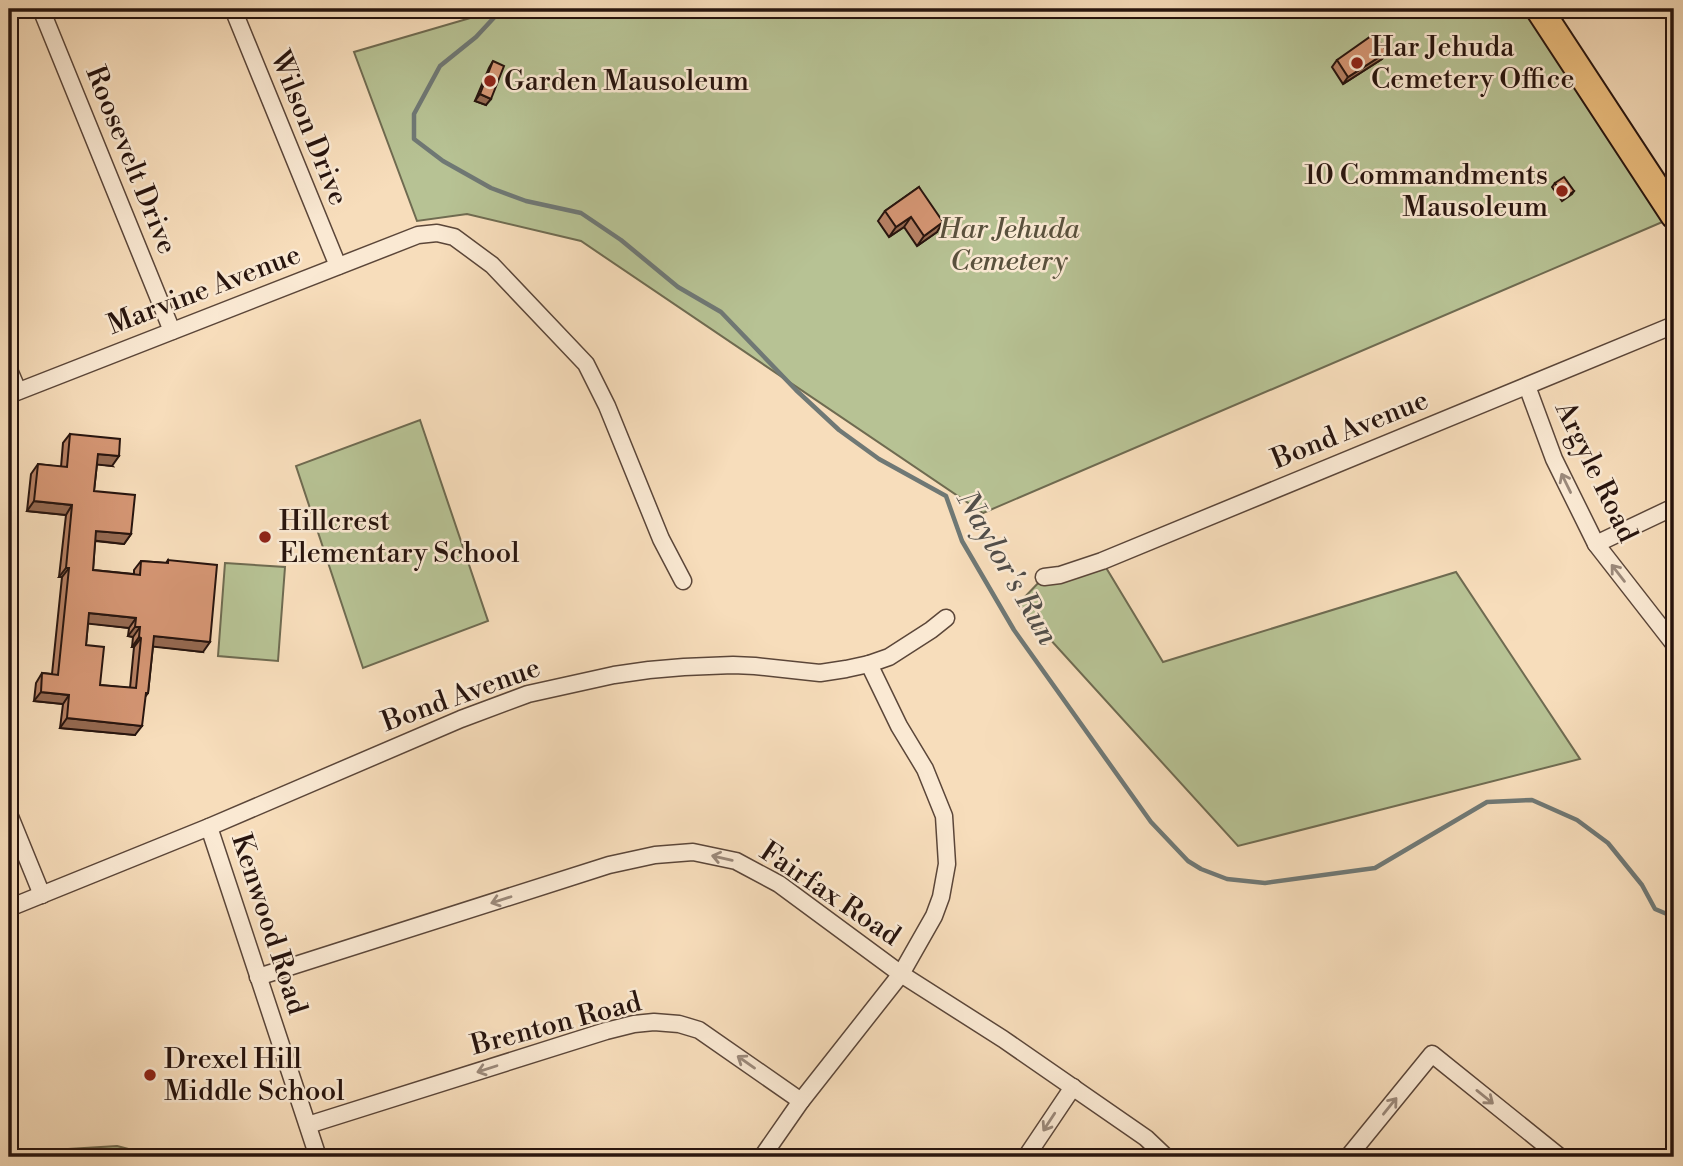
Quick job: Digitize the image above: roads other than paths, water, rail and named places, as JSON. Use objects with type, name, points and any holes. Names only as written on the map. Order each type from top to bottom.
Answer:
[{"type":"main road","points":[[1539,9],[1674,215]]},
{"type":"street","name":"Roosevelt Drive","points":[[41,9],[172,331]]},
{"type":"street","name":"Wilson Drive","points":[[233,9],[338,267]]},
{"type":"street","name":"Marvine Avenue","points":[[13,393],[418,235],[438,233],[454,237],[492,265],[586,364],[607,406],[661,539],[683,581]]},
{"type":"street","name":"Bond Avenue","points":[[1044,577],[1060,575],[1102,561],[1674,325]]},
{"type":"street","points":[[9,370],[13,393]]},
{"type":"street","name":"Argyle Road","points":[[1527,386],[1554,459],[1596,544],[1674,644]]},
{"type":"street","points":[[1596,544],[1674,507]]},
{"type":"street","name":"Bond Avenue","points":[[9,908],[502,703],[546,690],[649,670],[733,665],[820,673],[869,664],[889,657],[946,618]]},
{"type":"street","points":[[762,1157],[801,1101],[901,974],[942,897],[947,864],[944,816],[925,769],[899,726],[869,664]]},
{"type":"street","points":[[9,814],[42,895]]},
{"type":"street","name":"Kenwood Road","points":[[209,827],[318,1157]]},
{"type":"street","name":"Fairfax Road","points":[[258,977],[609,866],[655,855],[693,852],[736,861],[779,884],[901,974],[974,1019],[1146,1138],[1166,1157]]},
{"type":"street","name":"Brenton Road","points":[[308,1125],[606,1031],[654,1022],[679,1024],[699,1030],[801,1101]]},
{"type":"street","points":[[1348,1157],[1432,1054],[1559,1157]]},
{"type":"street","points":[[1026,1157],[1073,1087]]},
{"type":"waterway","name":"Naylor's Run","points":[[502,9],[476,37],[440,66],[414,114],[414,139],[443,161],[491,188],[526,201],[581,213],[621,240],[678,287],[721,312],[796,390],[839,430],[879,459],[946,496],[962,541],[1014,630],[1151,822],[1188,861],[1227,879],[1265,883],[1375,868],[1487,802],[1532,800],[1577,820],[1608,843],[1642,885],[1655,909],[1674,917]]},
{"type":"place","name":"Har Jehuda Cemetery Office","points":[[1357,63]]},
{"type":"place","name":"Garden Mausoleum","points":[[490,81]]},
{"type":"place","name":"10 Commandments Mausoleum","points":[[1562,191]]},
{"type":"place","name":"Hillcrest Elementary School","points":[[265,537]]},
{"type":"place","name":"Drexel Hill Middle School","points":[[150,1075]]},
{"type":"park label","name":"Har Jehuda Cemetery","points":[[1009,245]]}]
